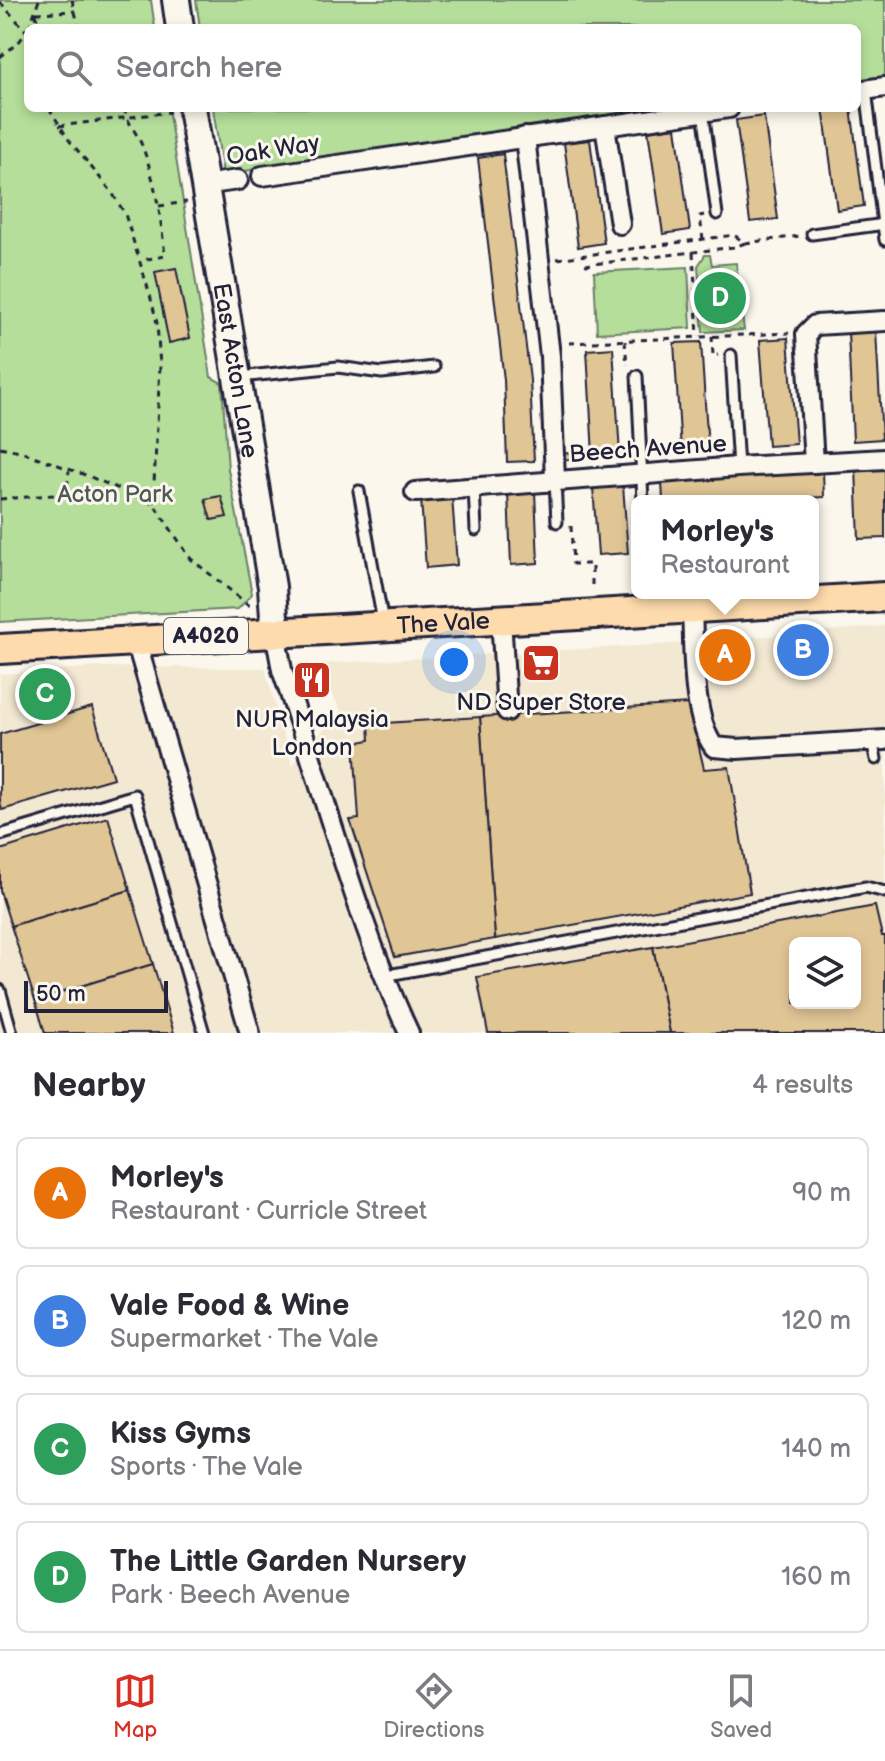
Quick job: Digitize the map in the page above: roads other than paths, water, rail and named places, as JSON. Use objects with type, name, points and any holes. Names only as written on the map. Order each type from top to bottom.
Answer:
[{"type":"main road","name":"The Vale","points":[[0,649],[885,597]]},
{"type":"street","points":[[176,0],[179,24]]},
{"type":"street","points":[[861,90],[885,87]]},
{"type":"street","name":"East Acton Lane","points":[[182,112],[195,194],[235,378],[272,587],[275,632]]},
{"type":"street","name":"Oak Way","points":[[262,176],[696,112]]},
{"type":"street","points":[[605,126],[620,224]]},
{"type":"street","points":[[525,137],[549,344],[555,480]]},
{"type":"street","name":"Oak Way","points":[[195,194],[238,180]]},
{"type":"street","points":[[814,463],[806,334],[815,325],[885,321]]},
{"type":"street","name":"Beech Avenue","points":[[415,492],[885,459]]},
{"type":"street","points":[[692,608],[702,717],[707,738],[727,751],[878,747]]},
{"type":"street","points":[[501,619],[507,711]]},
{"type":"street","points":[[275,632],[282,670],[383,976],[409,1033]]},
{"type":"street","points":[[136,641],[250,1033]]},
{"type":"lane","points":[[861,90],[885,240]]},
{"type":"lane","points":[[703,112],[717,214]]},
{"type":"lane","name":"Oak Way","points":[[238,180],[262,176]]},
{"type":"lane","points":[[812,234],[884,224]]},
{"type":"lane","points":[[731,355],[738,467]]},
{"type":"lane","points":[[235,378],[338,367],[396,373],[434,367]]},
{"type":"lane","points":[[637,376],[643,495]]},
{"type":"lane","points":[[555,480],[557,522]]},
{"type":"lane","points":[[474,487],[476,530]]},
{"type":"lane","points":[[359,491],[384,626]]},
{"type":"lane","points":[[0,835],[135,795],[204,1033]]},
{"type":"lane","points":[[383,976],[866,887],[885,892]]},
{"type":"lane","points":[[0,990],[12,1033]]},
{"type":"place","name":"The Little Garden Nursery","points":[[720,298]]},
{"type":"place","name":"Vale Food & Wine","points":[[803,650]]},
{"type":"place","name":"Morley's","points":[[725,655]]},
{"type":"place","name":"ND Super Store","points":[[541,663]]},
{"type":"place","name":"NUR Malaysia London","points":[[312,680]]},
{"type":"place","name":"Kiss Gyms","points":[[45,694]]},
{"type":"park label","name":"Acton Park","points":[[115,494]]}]
